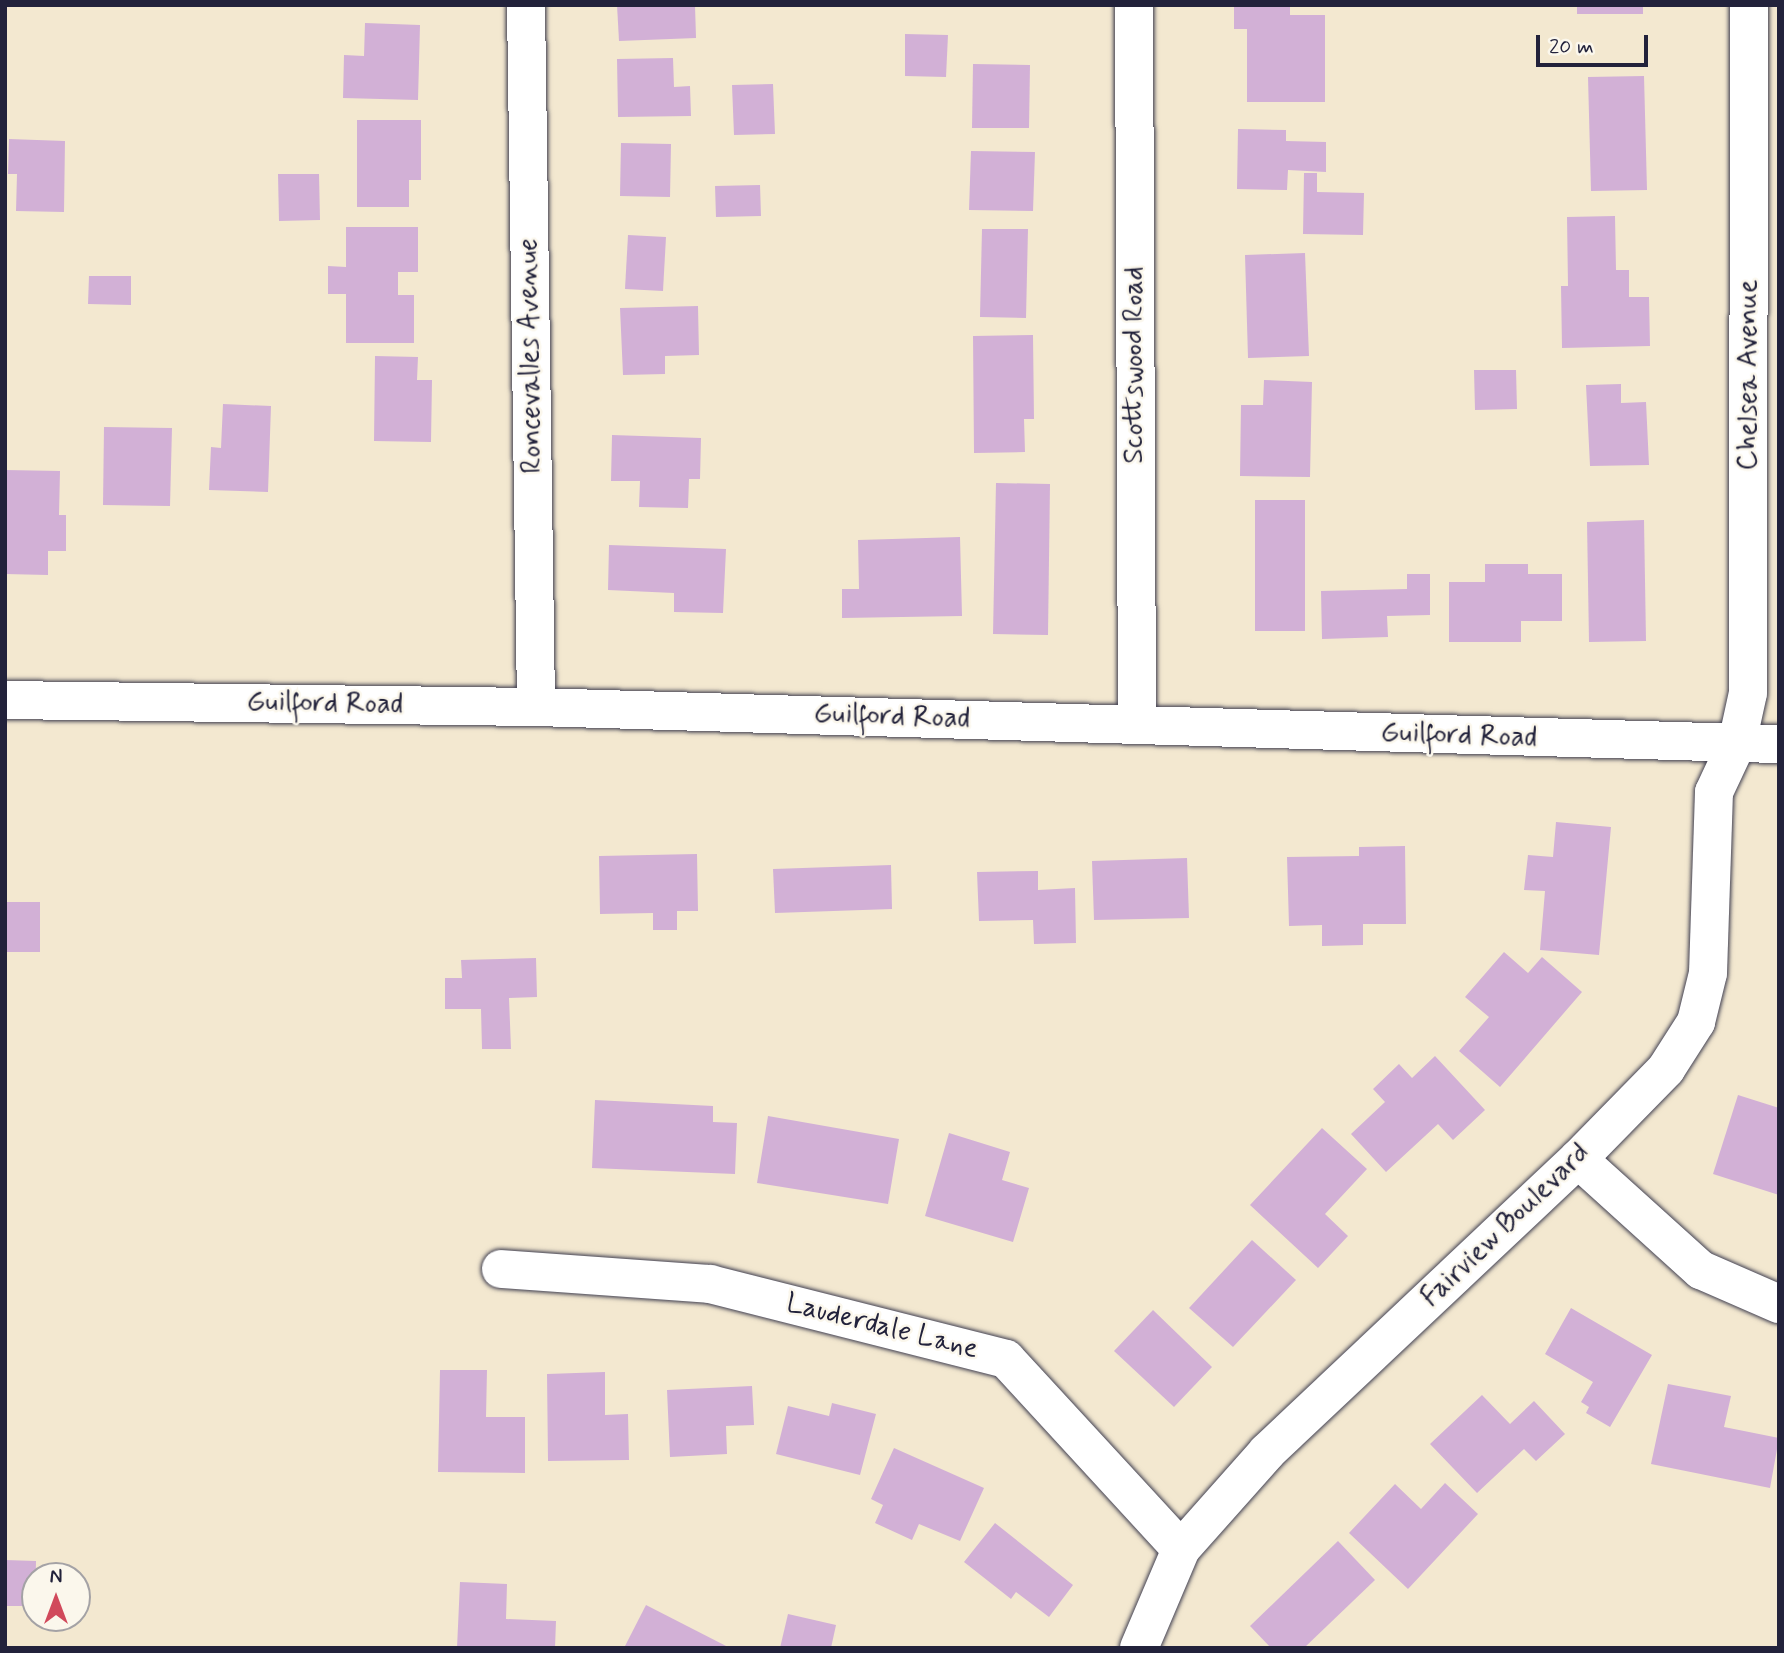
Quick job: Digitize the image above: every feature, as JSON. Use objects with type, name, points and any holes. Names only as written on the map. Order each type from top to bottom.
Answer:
[{"type":"street","name":"Roncevalles Avenue","points":[[526,5],[536,708]]},
{"type":"street","name":"Scottswood Road","points":[[1134,5],[1137,724]]},
{"type":"street","name":"Chelsea Avenue","points":[[1737,743],[1748,693],[1749,5]]},
{"type":"street","name":"Guilford Road","points":[[5,699],[536,708],[1779,744]]},
{"type":"street","name":"Fairview Boulevard","points":[[1139,1648],[1181,1549],[1267,1452],[1578,1159],[1667,1069],[1696,1022],[1708,973],[1714,792],[1737,743]]},
{"type":"street","points":[[1578,1159],[1701,1270],[1779,1304]]},
{"type":"street","name":"Lauderdale Lane","points":[[502,1269],[710,1284],[1006,1359],[1181,1549]]},
{"type":"building","points":[[617,5],[695,5],[696,38],[619,41]]},
{"type":"building","points":[[1234,5],[1290,5],[1290,15],[1325,15],[1325,102],[1247,102],[1247,29],[1234,29]]},
{"type":"building","points":[[1577,5],[1643,5],[1643,14],[1577,14]]},
{"type":"building","points":[[365,23],[420,25],[418,100],[343,98],[344,55],[364,56]]},
{"type":"building","points":[[905,34],[948,35],[946,77],[905,76]]},
{"type":"building","points":[[673,58],[674,87],[690,86],[691,116],[618,117],[617,59]]},
{"type":"building","points":[[973,64],[1030,65],[1029,128],[972,128]]},
{"type":"building","points":[[1644,76],[1647,190],[1591,191],[1588,77]]},
{"type":"building","points":[[773,84],[775,134],[734,135],[732,85]]},
{"type":"building","points":[[357,120],[421,120],[421,180],[409,180],[409,207],[357,207]]},
{"type":"building","points":[[1238,129],[1286,130],[1286,141],[1326,142],[1326,172],[1288,170],[1287,190],[1237,189]]},
{"type":"building","points":[[9,139],[65,141],[64,212],[16,211],[17,174],[8,174]]},
{"type":"building","points":[[621,143],[671,144],[670,197],[620,196]]},
{"type":"building","points":[[971,151],[1035,152],[1033,211],[969,210]]},
{"type":"building","points":[[1304,173],[1317,173],[1317,192],[1364,193],[1363,235],[1303,234]]},
{"type":"building","points":[[278,174],[319,174],[320,220],[279,221]]},
{"type":"building","points":[[760,185],[761,216],[716,217],[715,186]]},
{"type":"building","points":[[1615,216],[1616,270],[1629,270],[1629,297],[1649,297],[1650,346],[1562,348],[1561,286],[1568,286],[1567,217]]},
{"type":"building","points":[[346,227],[418,227],[418,272],[398,272],[398,295],[414,295],[414,343],[346,343],[346,294],[328,294],[328,266],[346,267]]},
{"type":"building","points":[[982,229],[1028,229],[1026,318],[980,317]]},
{"type":"building","points":[[628,235],[666,237],[663,291],[625,289]]},
{"type":"building","points":[[1305,253],[1309,356],[1248,358],[1245,255]]},
{"type":"building","points":[[89,276],[131,276],[131,305],[88,304]]},
{"type":"building","points":[[698,306],[699,355],[665,356],[665,374],[623,375],[620,308]]},
{"type":"building","points":[[1033,335],[1034,419],[1024,419],[1025,452],[974,453],[973,336]]},
{"type":"building","points":[[375,356],[418,357],[417,380],[432,380],[431,442],[374,441]]},
{"type":"building","points":[[1474,370],[1516,370],[1517,409],[1475,410]]},
{"type":"building","points":[[1264,380],[1312,382],[1310,477],[1240,476],[1241,405],[1263,405]]},
{"type":"building","points":[[1621,384],[1621,403],[1646,402],[1649,465],[1590,466],[1586,385]]},
{"type":"building","points":[[223,404],[271,406],[268,492],[209,490],[211,447],[221,448]]},
{"type":"building","points":[[104,427],[172,428],[170,506],[103,505]]},
{"type":"building","points":[[612,435],[701,438],[700,479],[689,479],[688,508],[639,507],[640,481],[611,481]]},
{"type":"building","points":[[5,470],[60,471],[59,515],[66,515],[66,551],[48,551],[48,575],[5,574]]},
{"type":"building","points":[[996,483],[1050,484],[1048,635],[993,634]]},
{"type":"building","points":[[1255,500],[1305,500],[1305,631],[1255,631]]},
{"type":"building","points":[[1644,520],[1646,641],[1589,642],[1587,522]]},
{"type":"building","points":[[960,537],[962,616],[842,618],[842,589],[859,589],[858,540]]},
{"type":"building","points":[[609,545],[726,549],[723,613],[674,612],[674,593],[608,590]]},
{"type":"building","points":[[1485,564],[1528,564],[1528,574],[1562,574],[1562,621],[1521,621],[1521,642],[1449,642],[1449,582],[1485,582]]},
{"type":"building","points":[[1407,574],[1430,574],[1430,615],[1387,616],[1388,637],[1322,639],[1321,591],[1407,589]]},
{"type":"building","points":[[1556,822],[1611,827],[1599,955],[1540,950],[1545,891],[1524,890],[1528,855],[1553,857]]},
{"type":"building","points":[[1405,846],[1406,924],[1363,924],[1363,945],[1322,946],[1322,925],[1289,926],[1287,857],[1359,856],[1359,847]]},
{"type":"building","points":[[697,854],[698,911],[677,911],[677,930],[653,930],[653,913],[600,914],[599,856]]},
{"type":"building","points":[[1187,858],[1189,918],[1094,920],[1092,861]]},
{"type":"building","points":[[891,865],[892,909],[775,913],[773,869]]},
{"type":"building","points":[[1038,871],[1038,890],[1075,888],[1076,943],[1034,944],[1033,920],[979,921],[977,872]]},
{"type":"building","points":[[5,902],[40,902],[40,952],[5,952]]},
{"type":"building","points":[[1504,952],[1528,973],[1542,957],[1582,992],[1500,1087],[1459,1051],[1489,1017],[1465,997]]},
{"type":"building","points":[[536,958],[537,997],[509,998],[511,1049],[482,1049],[481,1009],[445,1009],[445,978],[462,978],[461,960]]},
{"type":"building","points":[[1435,1056],[1485,1110],[1453,1140],[1438,1124],[1386,1172],[1351,1134],[1385,1102],[1373,1089],[1399,1064],[1412,1078]]},
{"type":"building","points":[[1738,1095],[1779,1108],[1779,1195],[1713,1174]]},
{"type":"building","points":[[595,1100],[713,1106],[713,1122],[737,1123],[735,1174],[592,1168]]},
{"type":"building","points":[[768,1116],[899,1139],[888,1204],[757,1183]]},
{"type":"building","points":[[1322,1128],[1367,1169],[1325,1214],[1348,1236],[1318,1268],[1250,1205]]},
{"type":"building","points":[[949,1133],[1010,1152],[1002,1180],[1029,1188],[1013,1242],[925,1216]]},
{"type":"building","points":[[1252,1240],[1296,1280],[1233,1347],[1189,1308]]},
{"type":"building","points":[[1571,1308],[1652,1355],[1610,1427],[1586,1413],[1589,1407],[1581,1402],[1593,1382],[1545,1354]]},
{"type":"building","points":[[1153,1310],[1212,1367],[1174,1407],[1114,1351]]},
{"type":"building","points":[[440,1370],[487,1370],[486,1417],[525,1417],[525,1473],[438,1472]]},
{"type":"building","points":[[605,1372],[605,1415],[628,1414],[629,1460],[548,1461],[547,1374]]},
{"type":"building","points":[[1668,1384],[1731,1396],[1724,1427],[1779,1438],[1770,1488],[1651,1464]]},
{"type":"building","points":[[752,1386],[754,1425],[726,1426],[727,1454],[670,1457],[667,1390]]},
{"type":"building","points":[[1482,1395],[1510,1424],[1534,1401],[1565,1434],[1536,1461],[1524,1449],[1477,1493],[1430,1444]]},
{"type":"building","points":[[832,1403],[876,1414],[860,1475],[776,1454],[788,1406],[829,1416]]},
{"type":"building","points":[[894,1448],[984,1488],[960,1541],[919,1524],[912,1540],[875,1523],[883,1505],[871,1499]]},
{"type":"building","points":[[1445,1483],[1478,1514],[1408,1589],[1349,1533],[1395,1484],[1421,1509]]},
{"type":"building","points":[[995,1523],[1073,1585],[1049,1617],[1016,1592],[1011,1599],[964,1562]]},
{"type":"building","points":[[1338,1541],[1375,1580],[1304,1648],[1271,1648],[1250,1626]]},
{"type":"building","points":[[5,1560],[36,1561],[21,1562],[21,1606],[5,1606]]},
{"type":"building","points":[[460,1582],[507,1584],[506,1619],[556,1621],[555,1648],[457,1648]]},
{"type":"building","points":[[646,1605],[730,1648],[624,1648]]},
{"type":"building","points":[[788,1614],[836,1625],[831,1648],[780,1648]]}]
